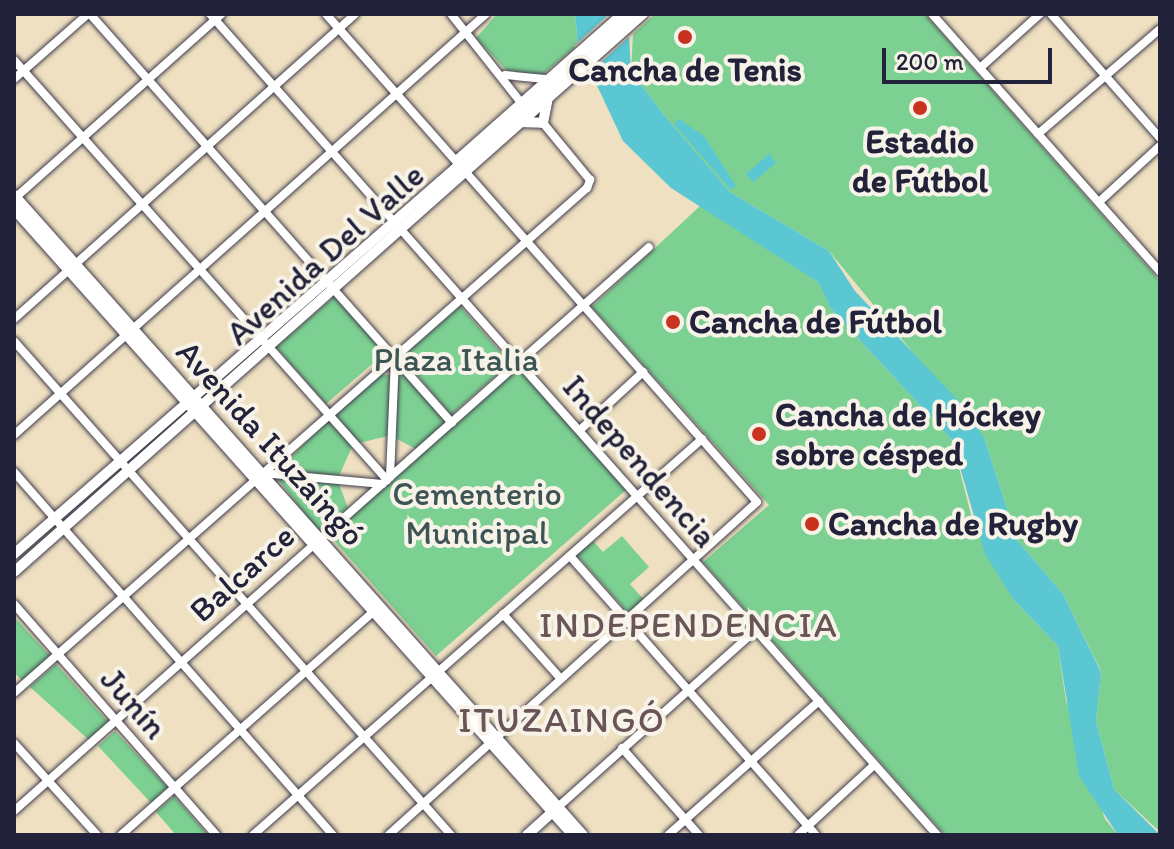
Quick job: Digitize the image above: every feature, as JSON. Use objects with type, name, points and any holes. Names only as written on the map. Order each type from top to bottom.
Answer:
[{"type":"main road","name":"Avenida Del Valle","points":[[14,554],[632,14]]},
{"type":"main road","name":"Avenida Del Valle","points":[[459,164],[518,123],[548,98],[577,63],[643,14]]},
{"type":"main road","points":[[518,123],[543,123],[548,98]]},
{"type":"main road","name":"Avenida Ituzaingó","points":[[15,197],[72,268]]},
{"type":"main road","name":"Avenida Ituzaingó","points":[[14,209],[198,407],[555,810],[573,835]]},
{"type":"main road","name":"Avenida Del Valle","points":[[14,572],[198,407],[263,339]]},
{"type":"main road","points":[[527,835],[555,810]]},
{"type":"main road","name":"Avenida Ituzaingó","points":[[555,810],[583,835]]},
{"type":"street","points":[[14,79],[89,14],[452,423]]},
{"type":"street","points":[[326,14],[755,498],[756,508],[388,835]]},
{"type":"street","points":[[14,319],[355,14]]},
{"type":"street","points":[[451,14],[505,75],[519,100]]},
{"type":"street","points":[[14,435],[399,95],[486,14]]},
{"type":"street","name":"Avenida Del Valle","points":[[459,164],[519,100],[546,79],[577,63],[621,14]]},
{"type":"street","points":[[932,14],[1159,268]]},
{"type":"street","points":[[980,68],[1040,14]]},
{"type":"street","points":[[1051,14],[1160,138]]},
{"type":"street","points":[[15,197],[216,16]]},
{"type":"street","name":"Independencia","points":[[216,16],[460,301],[580,430],[636,498],[934,834]]},
{"type":"street","points":[[1038,134],[1160,29]]},
{"type":"street","points":[[14,60],[386,480]]},
{"type":"street","points":[[505,75],[546,79]]},
{"type":"street","points":[[14,693],[527,242],[590,180],[543,123]]},
{"type":"street","points":[[1099,202],[1160,146]]},
{"type":"street","name":"Balcarce","points":[[14,811],[649,247]]},
{"type":"street","points":[[14,341],[451,835]]},
{"type":"street","points":[[386,480],[395,358]]},
{"type":"street","points":[[580,430],[643,372]]},
{"type":"street","points":[[253,835],[702,439]]},
{"type":"street","points":[[14,472],[333,835]]},
{"type":"street","points":[[259,476],[386,480]]},
{"type":"street","points":[[570,556],[816,835]]},
{"type":"street","name":"Junín","points":[[14,604],[216,835]]},
{"type":"street","points":[[121,835],[377,608]]},
{"type":"street","points":[[503,614],[561,679]]},
{"type":"street","points":[[555,810],[755,631]]},
{"type":"street","points":[[668,835],[819,701]]},
{"type":"street","points":[[14,743],[97,835]]},
{"type":"street","points":[[622,748],[699,835]]},
{"type":"street","points":[[798,835],[874,765]]},
{"type":"green space","points":[[497,14],[575,14],[578,45],[542,75],[508,72],[476,38]]},
{"type":"green space","points":[[655,14],[925,14],[1160,281],[1160,832],[1114,789],[1096,721],[1101,671],[1063,594],[1017,540],[985,440],[829,251],[730,192],[665,116],[631,72],[633,34]]},
{"type":"green space","points":[[701,205],[818,282],[831,309],[952,440],[971,515],[1014,600],[1058,646],[1066,701],[1105,819],[1118,835],[945,835],[703,562],[769,505],[592,307]]},
{"type":"green space","points":[[335,296],[385,353],[326,404],[276,347]]},
{"type":"green space","name":"Plaza Italia","points":[[460,306],[510,363],[451,415],[402,357]]},
{"type":"green space","name":"Cementerio Municipal","points":[[518,368],[626,490],[436,656],[330,536]]},
{"type":"green space","points":[[404,373],[447,422],[416,449],[395,438],[398,375]]},
{"type":"green space","points":[[381,374],[390,375],[388,436],[359,443],[334,414]]},
{"type":"green space","points":[[328,419],[352,447],[339,476],[278,471]]},
{"type":"green space","points":[[277,478],[339,484],[348,508],[319,532]]},
{"type":"green space","points":[[622,536],[649,567],[630,584],[644,600],[629,614],[577,555],[593,541],[603,552]]},
{"type":"green space","points":[[14,617],[50,656],[23,681],[14,673]]},
{"type":"green space","points":[[56,664],[108,722],[89,740],[30,687]]},
{"type":"green space","points":[[115,731],[168,788],[151,803],[98,746]]},
{"type":"green space","points":[[174,796],[208,835],[176,835],[156,812]]},
{"type":"water","points":[[575,14],[628,14],[631,72],[730,192],[829,251],[855,291],[966,409],[985,440],[1017,540],[1063,594],[1101,672],[1096,721],[1114,789],[1160,835],[1118,835],[1079,776],[1058,646],[1014,600],[985,554],[952,440],[831,309],[818,282],[671,188],[623,141],[578,45]]},
{"type":"water","points":[[679,119],[704,136],[736,186],[731,190],[674,124]]},
{"type":"water","points":[[769,154],[776,163],[753,182],[746,174]]},
{"type":"pier","points":[[609,14],[633,14],[638,29],[587,75],[574,46]]},
{"type":"place","name":"Cancha de Tenis","points":[[685,37]]},
{"type":"place","name":"Estadio de Fútbol","points":[[920,108]]},
{"type":"place","name":"Cancha de Fútbol","points":[[673,322]]},
{"type":"place","name":"Cancha de Hóckey sobre césped","points":[[759,434]]},
{"type":"place","name":"Cancha de Rugby","points":[[812,524]]},
{"type":"district","name":"INDEPENDENCIA","points":[[689,625]]},
{"type":"district","name":"ITUZAINGÓ","points":[[562,720]]}]
